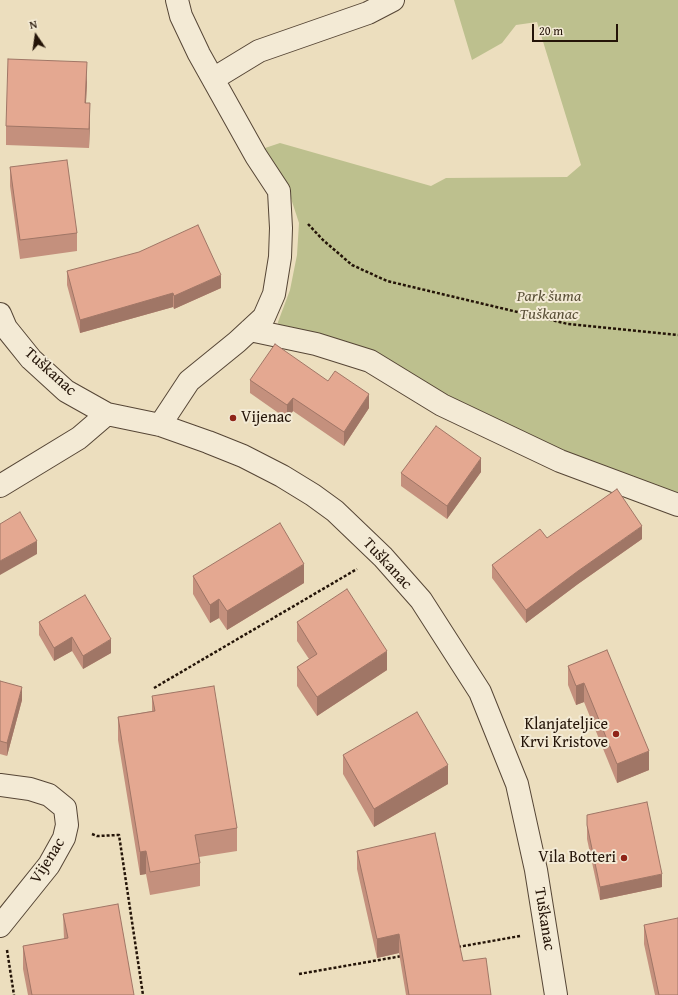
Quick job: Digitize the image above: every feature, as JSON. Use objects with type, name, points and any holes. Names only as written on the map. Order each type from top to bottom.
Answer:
[{"type":"street","points":[[160,425],[189,381],[264,317],[274,294],[280,257],[281,228],[279,191],[256,156],[213,78],[181,16],[177,0]]},
{"type":"street","points":[[213,78],[259,51],[368,13],[393,0]]},
{"type":"street","name":"Tuškanac","points":[[0,314],[6,328],[31,358],[66,391],[107,414],[160,425],[243,456],[313,494],[335,511],[383,557],[421,600],[480,692],[517,784],[536,870],[556,995]]},
{"type":"street","points":[[250,330],[316,344],[370,361],[442,405],[560,461],[678,505]]},
{"type":"street","points":[[0,486],[79,438],[107,414]]},
{"type":"street","name":"Vijenac","points":[[0,785],[30,789],[49,795],[65,808],[67,825],[64,838],[49,865],[2,924]]},
{"type":"path","points":[[279,191],[323,240],[352,265],[387,281],[568,324],[678,335]]},
{"type":"path","points":[[154,688],[364,565]]},
{"type":"path","points":[[97,836],[119,835],[143,995]]},
{"type":"path","points":[[2,924],[14,995]]},
{"type":"path","points":[[456,947],[526,935]]},
{"type":"path","points":[[299,974],[409,955]]},
{"type":"green space","name":"Park šuma Tuškanac","points":[[454,0],[678,0],[678,495],[628,479],[279,330],[278,322],[290,290],[297,255],[299,223],[285,180],[262,149],[280,143],[431,186],[446,178],[567,177],[581,165],[537,22],[516,25],[502,43],[472,60]]},
{"type":"building","points":[[8,59],[87,62],[85,103],[90,103],[89,129],[6,126]]},
{"type":"building","points":[[67,160],[77,233],[20,240],[10,167]]},
{"type":"building","points":[[198,225],[221,275],[174,296],[173,293],[80,320],[67,271],[139,252]]},
{"type":"building","points":[[275,344],[328,381],[335,371],[369,394],[344,432],[293,398],[287,405],[250,380]]},
{"type":"building","points":[[436,426],[481,458],[447,506],[401,473]]},
{"type":"building","points":[[617,489],[642,526],[526,610],[492,565],[540,529],[547,538]]},
{"type":"building","points":[[20,512],[37,541],[0,561],[0,524]]},
{"type":"building","points":[[280,523],[304,564],[227,611],[219,599],[210,605],[193,576]]},
{"type":"building","points":[[347,589],[387,651],[317,697],[297,667],[317,654],[297,622]]},
{"type":"building","points":[[85,595],[111,639],[83,656],[72,637],[54,648],[39,622]]},
{"type":"building","name":"Klanjateljice Krvi Kristove","points":[[607,650],[649,751],[617,764],[584,683],[576,686],[568,666]]},
{"type":"building","points":[[0,681],[22,687],[7,743],[0,741]]},
{"type":"building","points":[[214,686],[237,828],[195,835],[200,863],[150,872],[146,851],[140,852],[118,717],[155,711],[152,696]]},
{"type":"building","points":[[417,712],[448,765],[374,809],[343,755]]},
{"type":"building","name":"Vila Botteri","points":[[647,802],[662,874],[600,887],[587,825],[587,815]]},
{"type":"building","points":[[435,833],[463,961],[486,958],[491,995],[409,995],[399,934],[377,939],[357,851]]},
{"type":"building","points":[[118,904],[134,995],[32,995],[23,946],[68,938],[63,914]]},
{"type":"building","points":[[678,918],[678,995],[659,995],[644,925]]},
{"type":"place","name":"Vijenac","points":[[233,418]]},
{"type":"place","name":"Klanjateljice Krvi Kristove","points":[[616,734]]},
{"type":"place","name":"Vila Botteri","points":[[624,858]]}]
